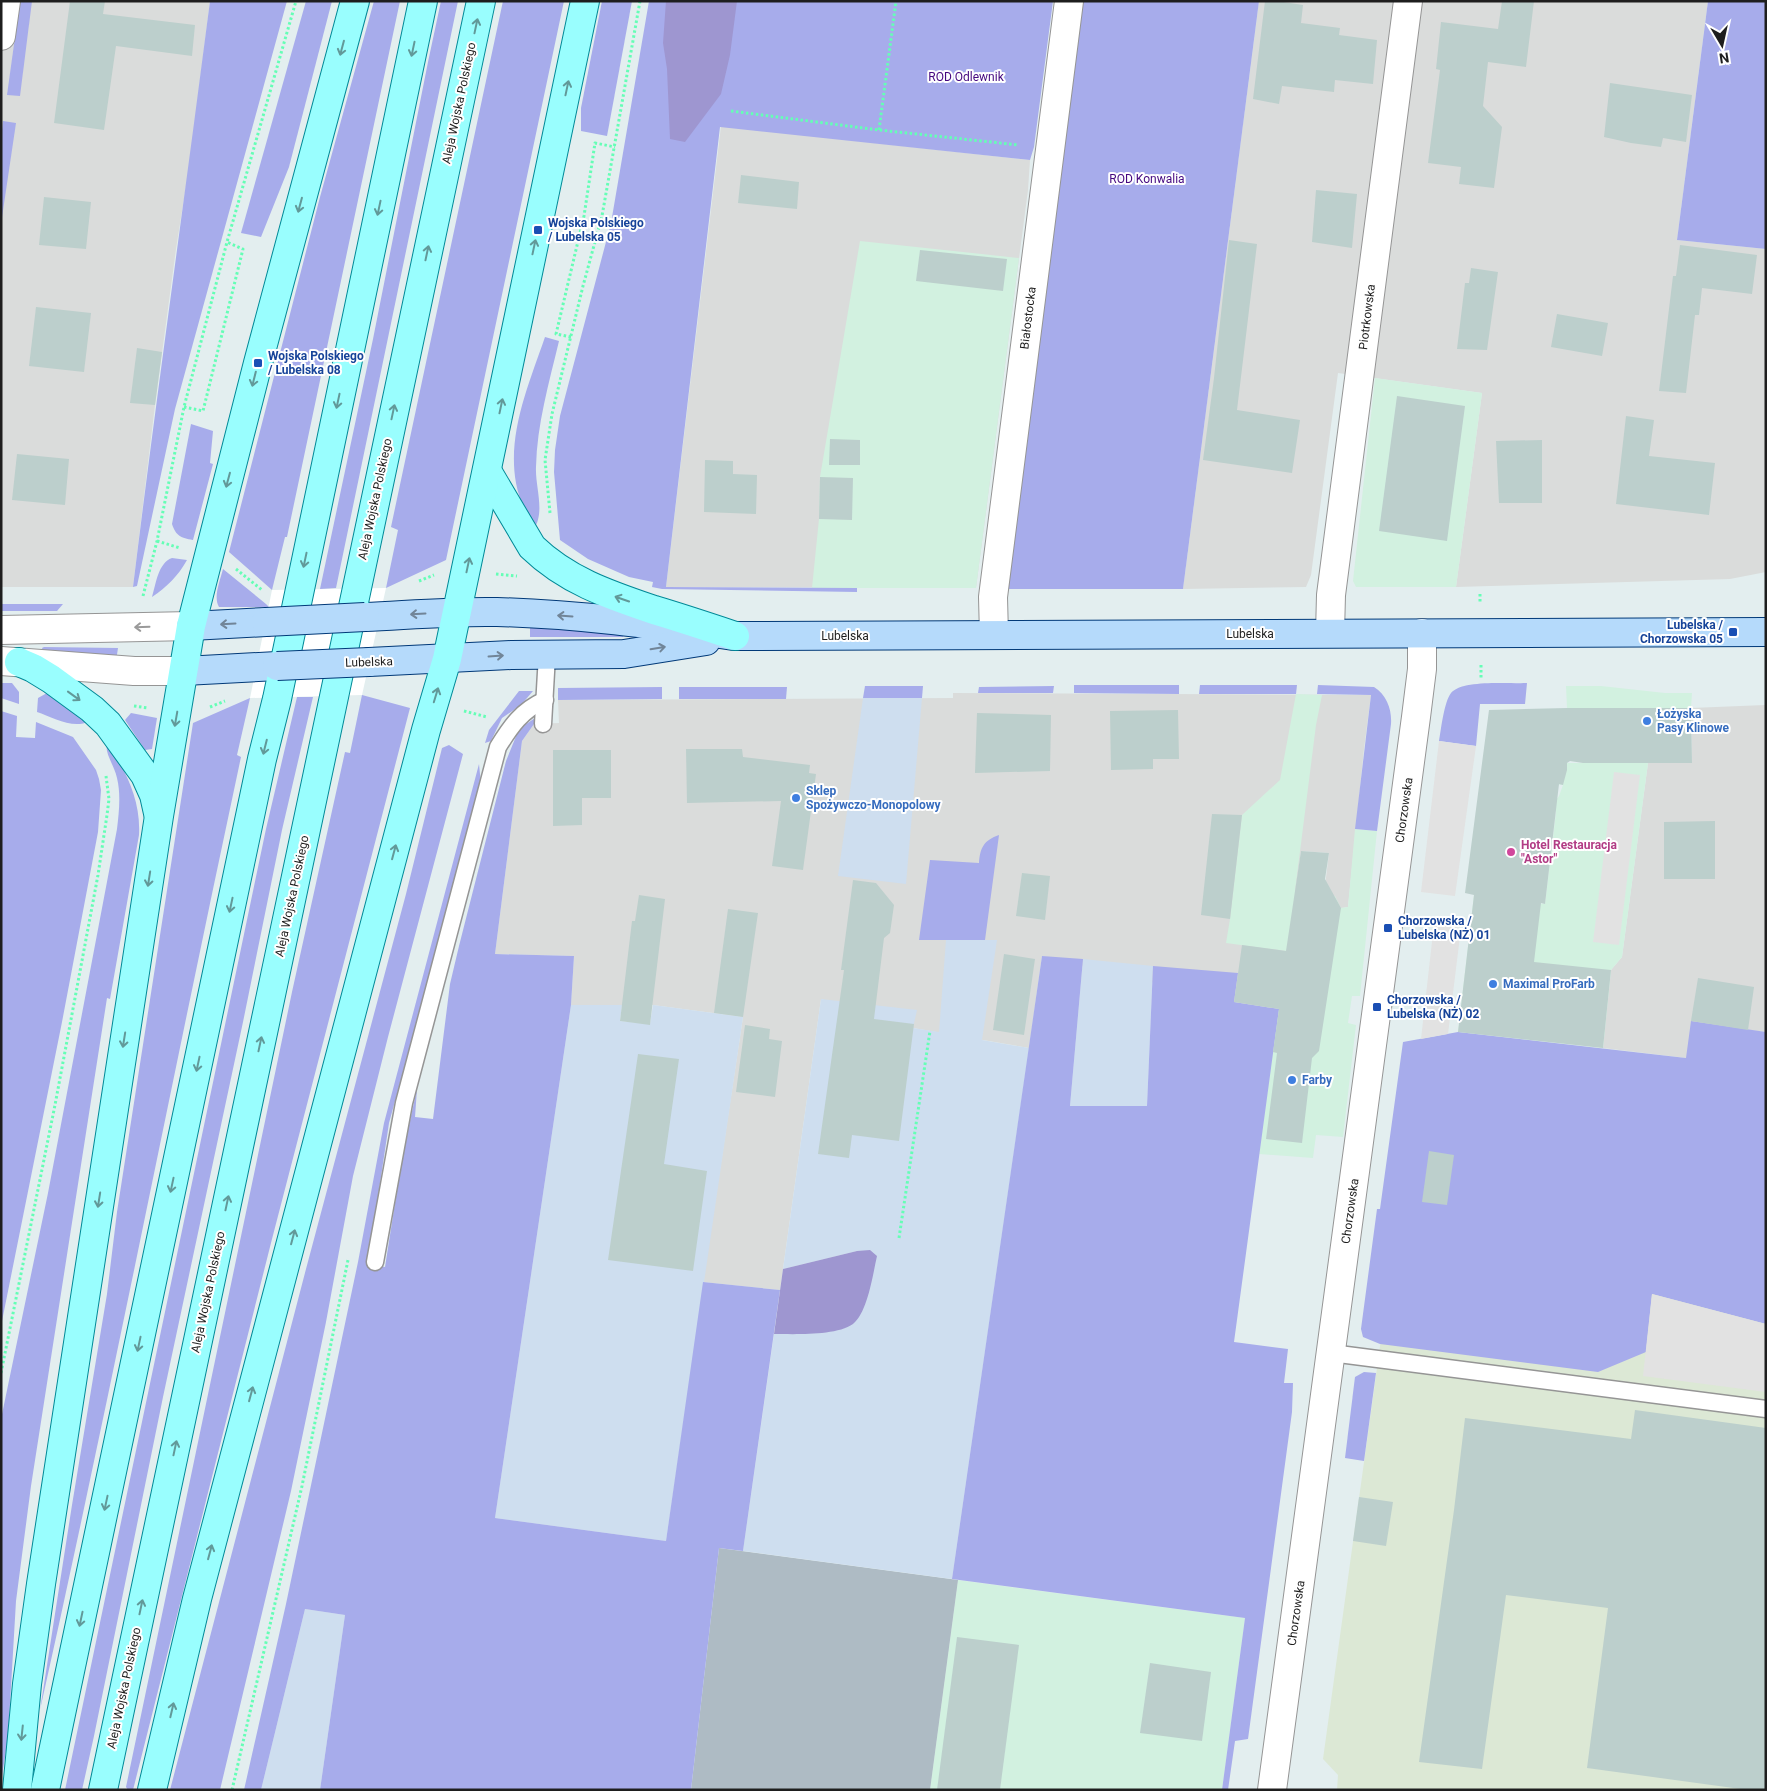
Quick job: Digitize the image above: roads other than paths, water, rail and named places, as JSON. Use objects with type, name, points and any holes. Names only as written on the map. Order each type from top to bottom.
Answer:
[{"type":"main road","points":[[17,1790],[27,1684],[41,1584],[159,816],[191,626],[258,363],[355,1]]},
{"type":"main road","points":[[45,1790],[258,779],[277,699],[422,1]]},
{"type":"main road","name":"Aleja Wojska Polskiego","points":[[102,1790],[481,1]]},
{"type":"main road","points":[[152,1790],[199,1590],[424,739],[447,659],[586,1]]},
{"type":"main road","points":[[487,471],[532,547],[563,571],[597,590],[735,636]]},
{"type":"main road","name":"Lubelska","points":[[191,626],[458,612],[497,612],[616,620],[735,636],[1766,632]]},
{"type":"main road","name":"Lubelska","points":[[184,671],[511,656],[624,654],[735,636]]},
{"type":"main road","points":[[10,661],[33,668],[92,709],[108,724],[145,775],[154,795],[159,816]]},
{"type":"street","points":[[1,36],[6,1]]},
{"type":"street","name":"Białostocka","points":[[994,635],[993,597],[1069,1]]},
{"type":"street","name":"Piotrkowska","points":[[1330,633],[1331,595],[1408,1]]},
{"type":"street","name":"Lubelska","points":[[1,630],[191,626]]},
{"type":"street","name":"Chorzowska","points":[[1272,1790],[1416,716],[1422,669],[1422,633]]},
{"type":"street","name":"Lubelska","points":[[10,661],[129,671],[184,671]]},
{"type":"lane","points":[[543,724],[547,655]]},
{"type":"lane","points":[[375,1262],[404,1102],[498,747],[518,717],[526,709],[545,700]]},
{"type":"lane","points":[[1331,1353],[1766,1409]]},
{"type":"place","name":"Wojska Polskiego / Lubelska 05","points":[[538,230]]},
{"type":"place","name":"Wojska Polskiego / Lubelska 08","points":[[258,363]]},
{"type":"place","name":"Lubelska / Chorzowska 05","points":[[1733,632]]},
{"type":"place","name":"Łożyska Pasy Klinowe","points":[[1647,721]]},
{"type":"place","name":"Sklep Spożywczo-Monopolowy","points":[[796,798]]},
{"type":"place","name":"Hotel Restauracja \"Astor\"","points":[[1511,852]]},
{"type":"place","name":"Chorzowska / Lubelska (NŻ) 01","points":[[1388,928]]},
{"type":"place","name":"Maximal ProFarb","points":[[1493,984]]},
{"type":"place","name":"Chorzowska / Lubelska (NŻ) 02","points":[[1377,1007]]},
{"type":"place","name":"Farby","points":[[1292,1080]]},
{"type":"park label","name":"ROD Odlewnik","points":[[966,77]]},
{"type":"park label","name":"ROD Konwalia","points":[[1147,179]]}]
